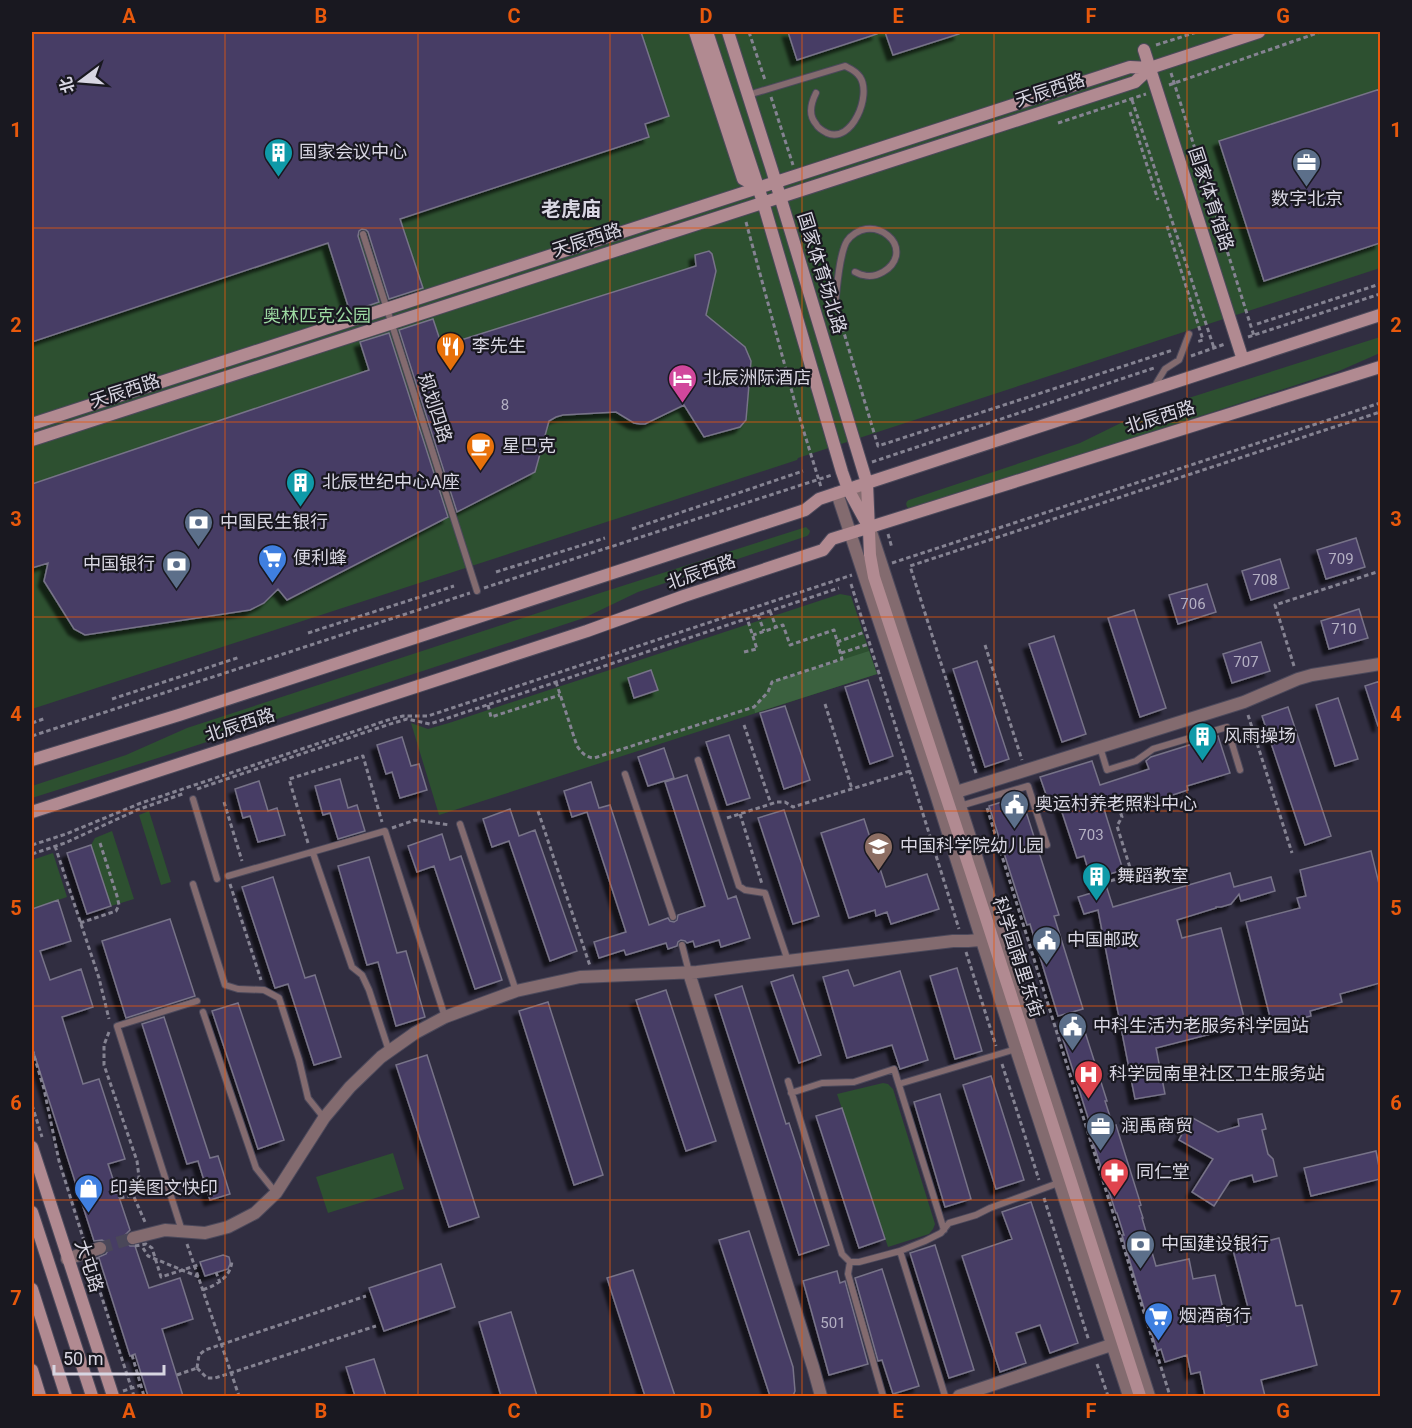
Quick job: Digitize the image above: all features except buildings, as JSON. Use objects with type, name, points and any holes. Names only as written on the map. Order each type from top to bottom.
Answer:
[{"type":"street","name":"国家体育场北路","points":[[695,32],[743,179],[758,187]]},
{"type":"street","name":"国家体育场北路","points":[[707,32],[763,202],[835,450],[869,528]]},
{"type":"street","name":"国家体育场北路","points":[[728,32],[776,182],[861,466],[852,488]]},
{"type":"street","name":"天辰西路","points":[[32,424],[1130,67],[1150,68],[1259,32]]},
{"type":"street","name":"国家体育馆路","points":[[1144,50],[1243,360]]},
{"type":"street","name":"天辰西路","points":[[32,440],[1135,82],[1150,68]]},
{"type":"street","name":"北辰西路","points":[[32,760],[190,712],[805,510],[819,499],[1380,315]]},
{"type":"street","name":"北辰西路","points":[[32,812],[587,631],[823,550],[832,539],[1380,367]]},
{"type":"street","points":[[852,488],[869,528]]},
{"type":"street","points":[[136,1243],[165,1230],[205,1233],[228,1227],[255,1214],[276,1193],[324,1118],[350,1087],[381,1057],[416,1033],[445,1017],[516,991],[580,977],[689,973],[953,941],[993,939],[946,795],[850,534],[852,488]]},
{"type":"street","name":"科学园南里东街","points":[[869,528],[874,577],[946,795],[955,808],[993,939],[1140,1396]]},
{"type":"street","points":[[946,795],[1244,702],[1298,679],[1380,664]]},
{"type":"street","points":[[689,973],[821,1396]]},
{"type":"street","name":"大屯路","points":[[32,1147],[68,1259],[117,1394]]},
{"type":"street","name":"大屯路","points":[[32,1212],[92,1396]]},
{"type":"street","points":[[68,1259],[100,1248]]},
{"type":"street","points":[[32,1288],[66,1396]]},
{"type":"street","points":[[959,1396],[1122,1341]]},
{"type":"street","points":[[1122,1341],[1129,1396]]},
{"type":"street","points":[[1122,1341],[1149,1396]]},
{"type":"street","points":[[32,1376],[40,1396]]},
{"type":"lane","points":[[748,95],[845,66],[855,71],[861,79],[864,90],[858,114],[852,124],[844,132],[833,135],[823,131],[815,124],[811,113],[811,103],[816,93]]},
{"type":"lane","points":[[836,308],[843,251],[848,239],[861,230],[872,228],[882,230],[892,240],[896,254],[893,264],[875,276],[864,276],[855,272]]},
{"type":"lane","name":"规划四路","points":[[363,234],[477,591]]},
{"type":"lane","points":[[1152,390],[1165,369],[1179,360],[1189,334]]},
{"type":"lane","points":[[1100,747],[1107,770],[1136,761],[1153,749],[1227,727],[1240,770]]},
{"type":"lane","points":[[698,760],[739,886],[745,890],[765,893],[788,961]]},
{"type":"lane","points":[[625,774],[673,917]]},
{"type":"lane","points":[[955,808],[1028,786],[1047,845]]},
{"type":"lane","points":[[193,799],[217,879]]},
{"type":"lane","points":[[460,824],[516,991]]},
{"type":"lane","points":[[228,876],[385,831],[445,1017]]},
{"type":"lane","points":[[312,853],[352,968],[362,975],[369,990],[389,1051]]},
{"type":"lane","points":[[194,884],[225,985],[238,989],[264,990],[279,998],[299,1059],[308,1098],[324,1118]]},
{"type":"lane","points":[[682,945],[689,973]]},
{"type":"lane","points":[[182,1231],[117,1026],[197,1001]]},
{"type":"lane","points":[[203,1012],[256,1168],[276,1193]]},
{"type":"lane","points":[[899,1084],[1027,1046]]},
{"type":"lane","points":[[791,1093],[822,1083],[854,1082],[894,1070],[944,1230]]},
{"type":"lane","points":[[788,1081],[842,1254],[850,1263]]},
{"type":"lane","points":[[850,1263],[900,1251],[941,1233],[949,1223],[1070,1179]]},
{"type":"lane","points":[[900,1251],[945,1396]]},
{"type":"lane","points":[[850,1263],[848,1274],[883,1396]]},
{"type":"path","points":[[749,32],[796,175]]},
{"type":"path","points":[[1167,62],[1260,355]]},
{"type":"path","points":[[1132,100],[1216,347]]},
{"type":"path","points":[[1130,112],[1158,200]]},
{"type":"path","points":[[1167,226],[1203,340],[1192,344]]},
{"type":"path","points":[[814,231],[827,276]]},
{"type":"path","points":[[1257,324],[1380,284]]},
{"type":"path","points":[[1245,338],[1380,294]]},
{"type":"path","points":[[836,308],[878,447],[1181,347]]},
{"type":"path","points":[[1179,360],[1228,343]]},
{"type":"path","points":[[861,466],[1157,367]]},
{"type":"path","points":[[885,565],[1380,403]]},
{"type":"path","points":[[910,566],[1380,412]]},
{"type":"path","points":[[632,529],[802,471]]},
{"type":"path","points":[[32,736],[833,475]]},
{"type":"path","points":[[495,572],[605,538]]},
{"type":"path","points":[[907,562],[980,784],[1170,1396]]},
{"type":"path","points":[[1298,679],[1275,605],[1380,571]]},
{"type":"path","points":[[32,845],[66,834],[141,802],[392,719],[403,716],[428,716],[852,576]]},
{"type":"path","points":[[851,584],[959,929],[950,930]]},
{"type":"path","points":[[308,633],[454,586]]},
{"type":"path","points":[[32,854],[95,830],[137,810],[387,725],[407,719],[430,724],[839,588]]},
{"type":"path","points":[[770,611],[776,627]]},
{"type":"path","points":[[758,615],[764,631]]},
{"type":"path","points":[[744,652],[757,649],[747,618]]},
{"type":"path","points":[[556,682],[577,746],[581,753],[594,758],[754,707],[768,692],[772,682],[842,659],[834,630],[790,645],[783,625],[753,635]]},
{"type":"path","points":[[837,642],[865,632]]},
{"type":"path","points":[[841,653],[869,644]]},
{"type":"path","points":[[985,645],[1026,770]]},
{"type":"path","points":[[112,699],[240,657]]},
{"type":"path","points":[[488,705],[491,717],[560,695]]},
{"type":"path","points":[[1244,702],[1292,853]]},
{"type":"path","points":[[825,704],[852,789]]},
{"type":"path","points":[[32,723],[46,718]]},
{"type":"path","points":[[744,725],[771,804]]},
{"type":"path","points":[[312,853],[289,779],[363,756],[385,831],[416,820],[450,825],[460,824]]},
{"type":"path","points":[[717,821],[771,804],[785,802],[793,807],[910,771]]},
{"type":"path","points":[[224,802],[245,871]]},
{"type":"path","points":[[1096,892],[1095,886],[1132,874],[1117,826],[1122,817],[1118,805]]},
{"type":"path","points":[[538,811],[591,968],[584,968]]},
{"type":"path","points":[[740,814],[765,893]]},
{"type":"path","points":[[81,923],[116,911],[119,906],[100,843]]},
{"type":"path","points":[[56,846],[99,978],[109,1017],[110,1028],[104,1045],[104,1065],[136,1161],[139,1177],[134,1195],[136,1205],[147,1227]]},
{"type":"path","points":[[228,876],[264,990]]},
{"type":"path","points":[[958,951],[966,951],[997,1050]]},
{"type":"path","points":[[32,1049],[44,1089]]},
{"type":"path","points":[[1001,1060],[1108,1396]]},
{"type":"path","points":[[120,1198],[134,1195]]},
{"type":"path","points":[[182,1231],[239,1396]]},
{"type":"path","points":[[136,1243],[151,1239]]},
{"type":"path","points":[[136,1243],[148,1256],[199,1276]]},
{"type":"path","points":[[136,1243],[146,1244],[152,1248],[161,1276],[201,1264]]},
{"type":"path","points":[[203,1290],[220,1283],[230,1272],[232,1260]]},
{"type":"path","points":[[216,1272],[220,1283]]},
{"type":"path","points":[[197,1368],[199,1355],[205,1350],[366,1296]]},
{"type":"path","points":[[197,1368],[207,1378],[215,1378],[376,1326]]},
{"type":"path","points":[[132,1355],[143,1385],[144,1396]]},
{"type":"path","points":[[177,1375],[197,1368]]},
{"type":"path","points":[[117,1394],[143,1385]]},
{"type":"green space","name":"奥林匹克公园","points":[[32,32],[1380,32],[1380,268],[32,709]]},
{"type":"green space","points":[[1380,337],[1380,353],[1339,371],[912,510],[907,506],[906,503],[909,500],[1080,443],[1133,417]]},
{"type":"green space","points":[[806,527],[810,531],[807,536],[638,592],[584,618],[32,798],[32,786],[126,755],[187,728]]},
{"type":"green space","points":[[840,594],[851,596],[877,674],[439,815],[411,723],[428,729],[449,723]]},
{"type":"green space","points":[[869,651],[877,674],[755,713],[754,707],[768,692],[772,682]]},
{"type":"green space","points":[[149,811],[171,882],[161,885],[139,815]]},
{"type":"green space","points":[[112,831],[134,899],[111,906],[91,845],[95,838]]},
{"type":"green space","points":[[53,853],[67,897],[32,909],[32,860]]},
{"type":"green space","points":[[883,1083],[893,1089],[935,1224],[929,1234],[888,1247],[837,1094]]},
{"type":"green space","points":[[393,1153],[404,1189],[328,1213],[316,1177]]},
{"type":"tunnel","points":[[100,1248],[133,1238]]},
{"type":"place","name":"国家会议中心","points":[[278,178]]},
{"type":"place","name":"数字北京","points":[[1307,188]]},
{"type":"place","name":"李先生","points":[[451,372]]},
{"type":"place","name":"北辰洲际酒店","points":[[682,404]]},
{"type":"place","name":"星巴克","points":[[481,472]]},
{"type":"place","name":"北辰世纪中心A座","points":[[301,508]]},
{"type":"place","name":"中国民生银行","points":[[199,548]]},
{"type":"place","name":"便利蜂","points":[[272,584]]},
{"type":"place","name":"中国银行","points":[[176,590]]},
{"type":"place","name":"风雨操场","points":[[1203,762]]},
{"type":"place","name":"奥运村养老照料中心","points":[[1014,830]]},
{"type":"place","name":"中国科学院幼儿园","points":[[879,872]]},
{"type":"place","name":"舞蹈教室","points":[[1096,902]]},
{"type":"place","name":"中国邮政","points":[[1046,966]]},
{"type":"place","name":"中科生活为老服务科学园站","points":[[1072,1052]]},
{"type":"place","name":"科学园南里社区卫生服务站","points":[[1088,1100]]},
{"type":"place","name":"润禹商贸","points":[[1100,1152]]},
{"type":"place","name":"同仁堂","points":[[1115,1198]]},
{"type":"place","name":"印美图文快印","points":[[89,1214]]},
{"type":"place","name":"中国建设银行","points":[[1140,1270]]},
{"type":"place","name":"烟酒商行","points":[[1158,1342]]},
{"type":"district","name":"老虎庙","points":[[571,209]]}]
